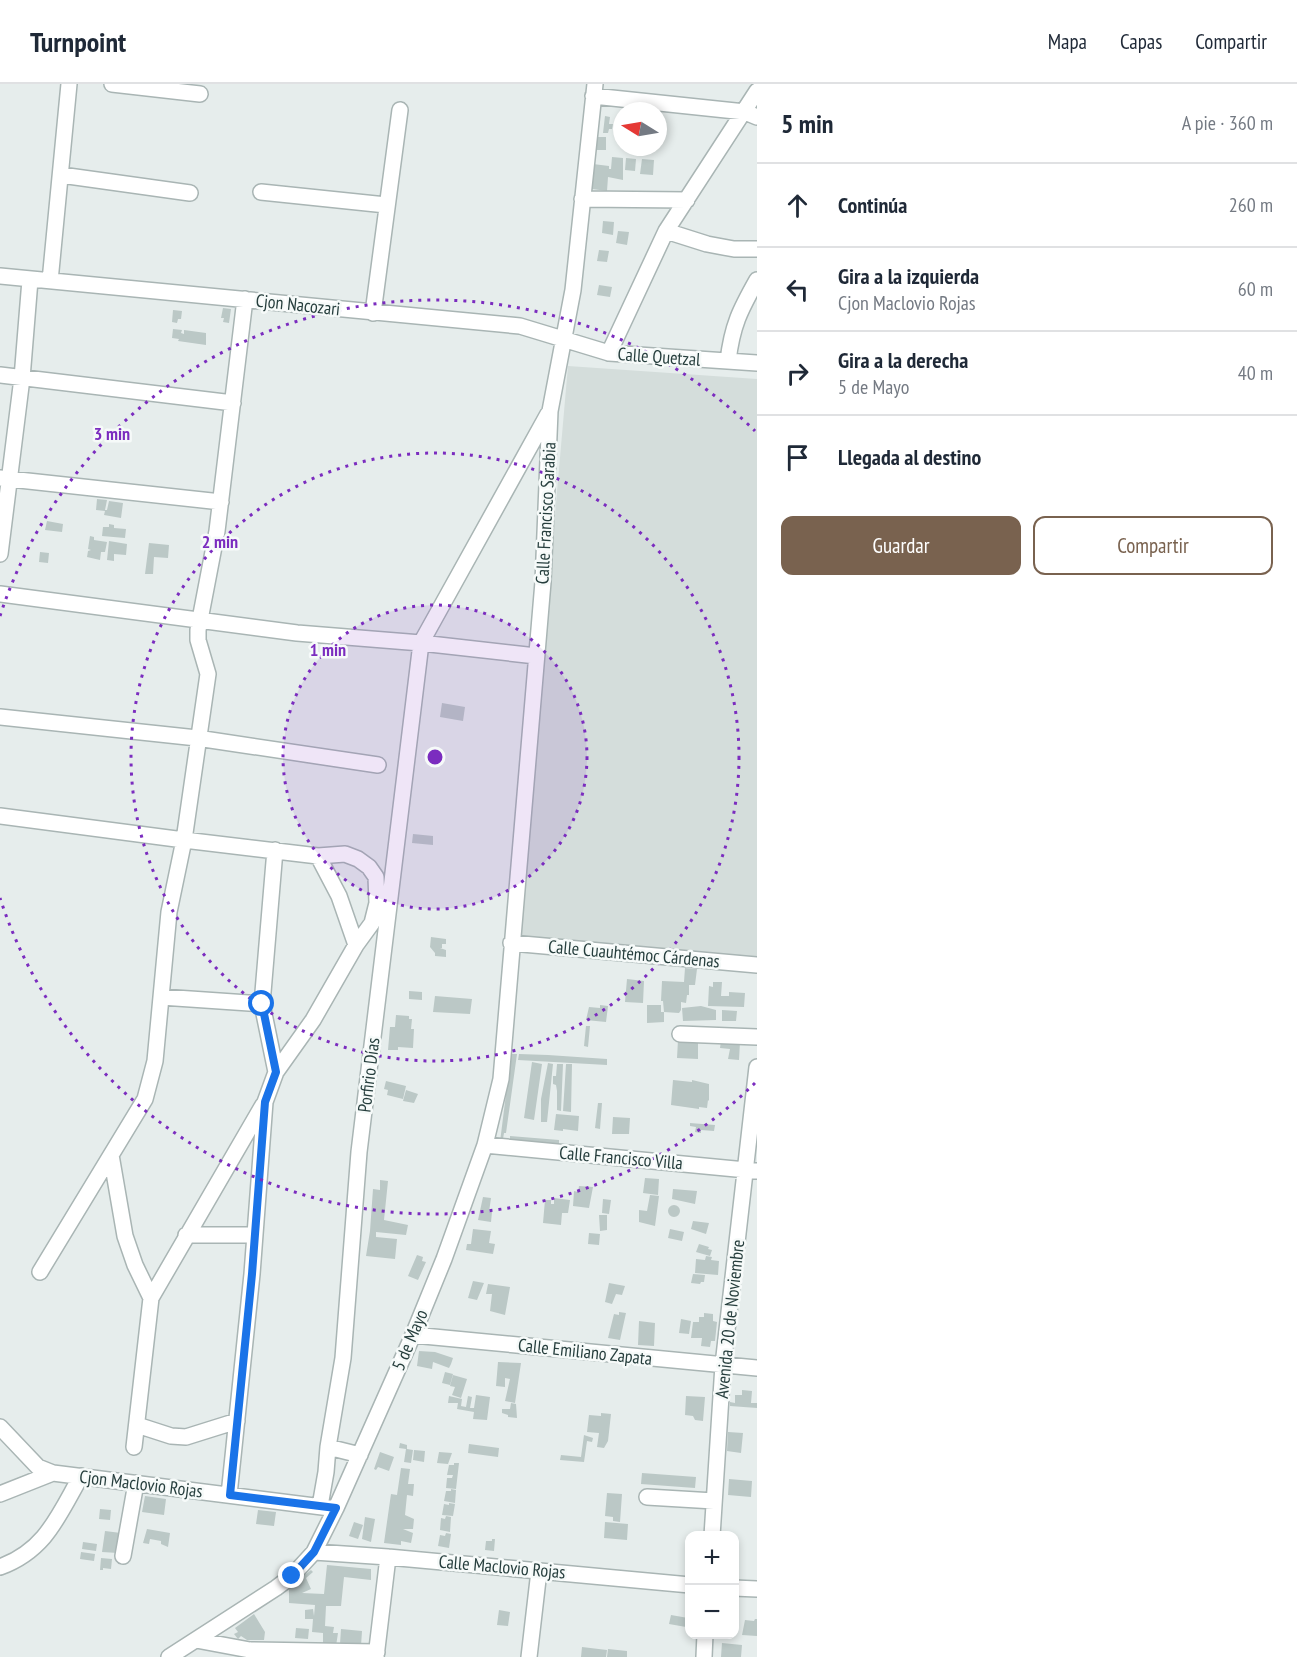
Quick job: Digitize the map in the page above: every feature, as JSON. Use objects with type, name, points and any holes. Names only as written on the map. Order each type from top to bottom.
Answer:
[{"type":"street","points":[[50,281],[69,84]]},
{"type":"street","points":[[112,84],[200,94]]},
{"type":"street","points":[[594,90],[751,114]]},
{"type":"street","name":"Calle Francisco Sarabia","points":[[511,943],[543,582],[550,411],[573,290],[594,90]]},
{"type":"street","points":[[609,353],[666,231],[751,114],[757,92]]},
{"type":"street","points":[[373,313],[399,110]]},
{"type":"street","points":[[61,175],[190,193]]},
{"type":"street","points":[[261,192],[386,205]]},
{"type":"street","points":[[582,199],[687,200]]},
{"type":"street","points":[[666,231],[707,244],[734,249],[757,249]]},
{"type":"street","name":"Cjon Nacozari","points":[[0,276],[520,326],[563,339]]},
{"type":"street","points":[[0,554],[5,479],[22,378],[30,280]]},
{"type":"street","points":[[728,361],[730,335],[736,318],[757,280]]},
{"type":"street","points":[[40,1272],[145,1099],[155,1061],[169,912],[184,844],[197,738],[208,674],[198,640],[198,630],[221,502],[245,299]]},
{"type":"street","name":"Calle Quetzal","points":[[563,339],[609,353],[757,363]]},
{"type":"street","points":[[0,375],[233,403]]},
{"type":"street","points":[[421,643],[550,411]]},
{"type":"street","points":[[5,479],[221,502]]},
{"type":"street","points":[[0,594],[297,633],[421,643],[536,656]]},
{"type":"street","name":"Porfirio Días","points":[[320,1506],[343,1358],[359,1152],[421,643]]},
{"type":"street","points":[[0,717],[197,738],[378,765]]},
{"type":"street","points":[[0,816],[184,844],[275,850],[318,856],[345,854],[369,867],[376,877],[377,903],[372,922],[356,945],[313,1020],[276,1072],[265,1102],[151,1298],[134,1447]]},
{"type":"street","points":[[275,850],[262,1004],[276,1072]]},
{"type":"street","points":[[318,856],[339,896],[356,945]]},
{"type":"street","name":"Calle Cuauhtémoc Cárdenas","points":[[511,943],[757,965]]},
{"type":"street","name":"5 de Mayo","points":[[169,1657],[292,1576],[314,1552],[336,1508],[413,1335],[485,1145],[501,1079],[511,943]]},
{"type":"street","points":[[161,998],[262,1004]]},
{"type":"street","points":[[680,1034],[757,1037]]},
{"type":"street","name":"Avenida 20 de Noviembre","points":[[712,1531],[723,1365],[752,1170],[757,1067]]},
{"type":"street","points":[[230,1495],[255,1235],[265,1102]]},
{"type":"street","name":"Calle Francisco Villa","points":[[485,1145],[752,1170]]},
{"type":"street","points":[[111,1155],[125,1236],[135,1265],[151,1298]]},
{"type":"street","points":[[186,1235],[255,1235]]},
{"type":"street","name":"Calle Emiliano Zapata","points":[[413,1335],[757,1368]]},
{"type":"street","points":[[136,1425],[171,1436],[186,1437],[237,1421]]},
{"type":"street","points":[[0,1427],[38,1467],[53,1473]]},
{"type":"street","points":[[328,1447],[360,1455]]},
{"type":"street","points":[[0,1494],[53,1473]]},
{"type":"street","name":"Cjon Maclovio Rojas","points":[[53,1473],[336,1508]]},
{"type":"street","points":[[0,1567],[33,1551],[49,1531],[81,1476]]},
{"type":"street","points":[[123,1556],[136,1483]]},
{"type":"street","points":[[647,1497],[714,1501]]},
{"type":"street","name":"Calle Maclovio Rojas","points":[[314,1552],[685,1585]]},
{"type":"street","points":[[196,1640],[250,1650],[377,1654],[388,1557]]},
{"type":"street","points":[[529,1657],[539,1571]]},
{"type":"street","points":[[739,1588],[757,1589]]},
{"type":"street","points":[[704,1657],[705,1639]]},
{"type":"shaded area","points":[[568,366],[757,379],[757,957],[518,939]]},
{"type":"building","points":[[605,116],[610,117],[609,124],[613,124],[612,129],[609,129],[608,133],[603,133]]},
{"type":"building","points":[[596,137],[606,137],[606,150],[596,150]]},
{"type":"building","points":[[612,157],[623,158],[623,180],[608,177],[607,191],[592,189],[593,164],[609,166],[611,169]]},
{"type":"building","points":[[626,158],[636,159],[635,171],[625,170]]},
{"type":"building","points":[[642,159],[654,160],[653,175],[640,174]]},
{"type":"building","points":[[603,221],[614,222],[613,235],[602,233]]},
{"type":"building","points":[[618,231],[629,232],[627,245],[616,243]]},
{"type":"building","points":[[599,250],[609,251],[607,262],[597,261]]},
{"type":"building","points":[[599,285],[612,287],[610,297],[597,295]]},
{"type":"building","points":[[223,308],[231,309],[229,323],[223,322],[224,318],[221,318]]},
{"type":"building","points":[[173,310],[182,311],[181,319],[178,319],[177,323],[172,322]]},
{"type":"building","points":[[173,329],[182,330],[181,333],[184,334],[184,330],[206,333],[206,345],[178,341],[179,339],[172,338]]},
{"type":"building","points":[[97,499],[107,500],[105,510],[107,510],[109,501],[123,503],[121,518],[104,515],[105,511],[96,510]]},
{"type":"building","points":[[47,521],[63,524],[62,532],[45,530]]},
{"type":"building","points":[[109,524],[114,525],[114,528],[126,529],[125,538],[102,536],[103,527],[109,527]]},
{"type":"building","points":[[90,536],[94,537],[94,540],[107,542],[105,552],[101,552],[100,560],[87,557],[88,551],[91,550],[88,549]]},
{"type":"building","points":[[109,541],[127,544],[126,555],[114,554],[114,561],[107,560]]},
{"type":"building","points":[[149,543],[169,545],[168,558],[154,557],[153,574],[145,574]]},
{"type":"building","points":[[40,552],[49,553],[48,563],[39,562]]},
{"type":"building","points":[[442,703],[465,707],[463,721],[440,717]]},
{"type":"building","points":[[413,834],[433,836],[433,845],[412,843]]},
{"type":"building","points":[[431,937],[446,939],[446,944],[442,944],[440,948],[446,950],[446,957],[435,956],[430,947]]},
{"type":"building","points":[[685,968],[697,969],[695,985],[689,985],[689,995],[687,995],[686,1003],[681,1002],[679,1013],[664,1012],[663,1001],[661,1001],[662,981],[684,982]]},
{"type":"building","points":[[627,979],[644,981],[643,1003],[625,1002]]},
{"type":"building","points":[[713,982],[722,982],[721,996],[729,996],[729,992],[745,993],[744,1007],[708,1006],[709,986],[713,987]]},
{"type":"building","points":[[409,991],[422,992],[422,1000],[409,999]]},
{"type":"building","points":[[435,996],[472,999],[470,1014],[433,1012]]},
{"type":"building","points":[[600,1005],[608,1006],[606,1022],[586,1020],[589,1007],[600,1008]]},
{"type":"building","points":[[647,1005],[661,1005],[661,1012],[664,1012],[664,1022],[647,1023]]},
{"type":"building","points":[[701,1006],[716,1010],[716,1020],[683,1021],[682,1008]]},
{"type":"building","points":[[722,1010],[737,1011],[736,1021],[722,1021]]},
{"type":"building","points":[[396,1015],[409,1016],[409,1019],[412,1019],[413,1048],[398,1047],[398,1050],[388,1050],[390,1027],[395,1027]]},
{"type":"building","points":[[586,1026],[590,1026],[588,1047],[584,1046]]},
{"type":"building","points":[[678,1040],[698,1040],[698,1059],[677,1058]]},
{"type":"building","points":[[721,1041],[740,1042],[739,1060],[728,1059],[730,1049],[720,1048]]},
{"type":"building","points":[[511,1054],[517,1054],[506,1133],[503,1139],[509,1140],[500,1142]]},
{"type":"building","points":[[519,1054],[607,1059],[607,1065],[518,1060]]},
{"type":"building","points":[[532,1062],[542,1064],[534,1120],[524,1118]]},
{"type":"building","points":[[548,1063],[553,1064],[547,1122],[541,1122],[541,1099]]},
{"type":"building","points":[[557,1064],[563,1064],[561,1111],[557,1110],[557,1091],[556,1085],[553,1084]]},
{"type":"building","points":[[566,1064],[572,1064],[571,1112],[563,1111]]},
{"type":"building","points":[[673,1080],[692,1082],[692,1080],[709,1084],[707,1108],[671,1105]]},
{"type":"building","points":[[386,1081],[406,1086],[403,1099],[387,1095],[388,1090],[384,1089]]},
{"type":"building","points":[[406,1090],[418,1094],[414,1103],[403,1101]]},
{"type":"building","points":[[598,1103],[602,1103],[600,1129],[595,1128]]},
{"type":"building","points":[[556,1114],[579,1116],[578,1131],[554,1130]]},
{"type":"building","points":[[613,1117],[630,1118],[629,1134],[612,1134]]},
{"type":"building","points":[[690,1123],[715,1125],[714,1131],[695,1132],[696,1127],[690,1126]]},
{"type":"building","points":[[510,1136],[559,1140],[559,1145],[510,1142]]},
{"type":"building","points":[[645,1178],[659,1179],[658,1195],[643,1193]]},
{"type":"building","points":[[380,1180],[388,1181],[384,1220],[408,1225],[406,1235],[376,1232],[376,1237],[397,1239],[395,1259],[366,1256],[373,1189],[380,1190]]},
{"type":"building","points":[[579,1186],[593,1187],[589,1208],[573,1206],[574,1191],[578,1192]]},
{"type":"building","points":[[673,1189],[697,1191],[695,1204],[672,1199]]},
{"type":"building","points":[[650,1195],[659,1196],[655,1226],[639,1222],[639,1210],[647,1211]]},
{"type":"building","points":[[483,1197],[491,1198],[489,1212],[492,1212],[491,1222],[478,1220]]},
{"type":"building","points":[[554,1198],[570,1200],[568,1213],[562,1213],[561,1225],[543,1223],[545,1200],[551,1200],[551,1204],[554,1204]]},
{"type":"building","points":[[603,1199],[611,1200],[609,1214],[602,1213]]},
{"type":"building","points":[[674,1205],[680,1211],[674,1217],[668,1211]]},
{"type":"building","points":[[599,1215],[607,1215],[607,1230],[600,1231]]},
{"type":"building","points":[[693,1221],[709,1223],[706,1234],[691,1229]]},
{"type":"building","points":[[473,1229],[491,1231],[489,1243],[495,1244],[493,1254],[466,1250],[467,1244],[471,1244]]},
{"type":"building","points":[[670,1229],[684,1232],[682,1241],[668,1238]]},
{"type":"building","points":[[589,1233],[600,1234],[599,1245],[588,1244]]},
{"type":"building","points":[[699,1244],[712,1250],[710,1256],[696,1252]]},
{"type":"building","points":[[417,1255],[423,1257],[422,1261],[426,1262],[418,1280],[408,1276]]},
{"type":"building","points":[[706,1256],[712,1257],[711,1260],[719,1261],[718,1275],[695,1273],[696,1259],[705,1260]]},
{"type":"building","points":[[693,1274],[705,1275],[704,1282],[691,1283]]},
{"type":"building","points":[[473,1281],[484,1283],[477,1300],[468,1298]]},
{"type":"building","points":[[609,1283],[625,1286],[622,1295],[616,1294],[612,1304],[605,1302]]},
{"type":"building","points":[[488,1284],[510,1287],[505,1315],[490,1311],[492,1294],[486,1294]]},
{"type":"building","points":[[619,1312],[626,1313],[620,1340],[608,1338],[614,1314],[619,1315]]},
{"type":"building","points":[[704,1313],[713,1314],[713,1321],[717,1322],[715,1341],[711,1341],[710,1347],[701,1346],[702,1338],[691,1338],[693,1322],[699,1322],[699,1317],[704,1317]]},
{"type":"building","points":[[681,1319],[691,1321],[689,1334],[679,1333]]},
{"type":"building","points":[[639,1321],[655,1323],[654,1346],[638,1345]]},
{"type":"building","points":[[419,1351],[435,1352],[453,1358],[449,1368],[433,1362],[432,1369],[417,1366]]},
{"type":"building","points":[[498,1362],[521,1363],[515,1403],[505,1401],[510,1379],[505,1378],[505,1387],[496,1386]]},
{"type":"building","points":[[445,1372],[453,1374],[450,1385],[442,1383]]},
{"type":"building","points":[[453,1375],[467,1379],[461,1398],[452,1395],[455,1387],[450,1386]]},
{"type":"building","points":[[742,1390],[752,1391],[751,1403],[757,1403],[757,1408],[730,1406],[730,1402],[735,1403],[735,1395],[742,1395]]},
{"type":"building","points":[[476,1395],[490,1397],[487,1420],[473,1419],[474,1412],[457,1409],[458,1403],[448,1403],[449,1396],[462,1399],[461,1406],[466,1407],[468,1396],[472,1397],[470,1408],[474,1408]]},
{"type":"building","points":[[686,1396],[705,1397],[703,1421],[685,1415]]},
{"type":"building","points":[[511,1403],[516,1404],[517,1418],[508,1417],[502,1413],[502,1409],[510,1409]]},
{"type":"building","points":[[601,1413],[611,1414],[608,1441],[604,1448],[597,1447],[599,1433],[587,1432],[589,1415],[601,1416]]},
{"type":"building","points":[[728,1432],[743,1433],[741,1453],[727,1451]]},
{"type":"building","points":[[584,1435],[593,1438],[592,1442],[587,1441],[584,1462],[560,1460],[561,1455],[581,1457]]},
{"type":"building","points":[[400,1443],[407,1445],[407,1449],[413,1450],[411,1463],[404,1462],[406,1449],[399,1448]]},
{"type":"building","points":[[469,1444],[499,1448],[498,1457],[468,1453]]},
{"type":"building","points":[[414,1450],[425,1451],[424,1462],[413,1460]]},
{"type":"building","points":[[380,1452],[394,1457],[389,1471],[378,1467],[374,1469]]},
{"type":"building","points":[[439,1452],[452,1453],[448,1464],[437,1463]]},
{"type":"building","points":[[454,1463],[459,1463],[456,1489],[446,1488],[447,1478],[452,1478],[453,1475],[447,1475],[449,1465],[454,1465]]},
{"type":"building","points":[[401,1468],[410,1469],[408,1484],[414,1484],[413,1496],[407,1495],[405,1515],[414,1519],[413,1529],[403,1529],[413,1533],[411,1543],[401,1541],[401,1545],[384,1543],[391,1494],[397,1495]]},
{"type":"building","points":[[642,1473],[696,1477],[695,1488],[641,1484]]},
{"type":"building","points":[[729,1479],[752,1481],[751,1497],[728,1495]]},
{"type":"building","points":[[451,1489],[456,1490],[455,1503],[444,1501],[446,1491],[451,1491]]},
{"type":"building","points":[[607,1493],[622,1494],[620,1522],[613,1521],[613,1517],[605,1516]]},
{"type":"building","points":[[145,1496],[166,1499],[164,1515],[142,1512]]},
{"type":"building","points":[[449,1503],[455,1504],[453,1516],[442,1515],[444,1504],[449,1505]]},
{"type":"building","points":[[100,1509],[111,1510],[110,1520],[99,1519]]},
{"type":"building","points":[[258,1510],[276,1512],[274,1526],[256,1524]]},
{"type":"building","points":[[446,1516],[451,1517],[450,1532],[440,1530],[441,1518],[445,1519]]},
{"type":"building","points":[[365,1517],[375,1519],[371,1542],[362,1539]]},
{"type":"building","points":[[354,1522],[363,1525],[358,1539],[349,1536]]},
{"type":"building","points":[[605,1522],[628,1524],[627,1540],[604,1538]]},
{"type":"building","points":[[147,1529],[170,1533],[168,1547],[161,1544],[161,1541],[150,1539],[149,1544],[143,1543]]},
{"type":"building","points":[[105,1531],[121,1533],[118,1553],[102,1552]]},
{"type":"building","points":[[446,1533],[451,1534],[449,1548],[438,1546],[440,1535],[445,1536]]},
{"type":"building","points":[[495,1539],[494,1551],[485,1550],[486,1541],[492,1541]]},
{"type":"building","points":[[83,1542],[97,1544],[96,1551],[82,1549]]},
{"type":"building","points":[[81,1552],[95,1554],[94,1561],[80,1559]]},
{"type":"building","points":[[101,1558],[112,1559],[111,1569],[100,1570]]},
{"type":"building","points":[[327,1565],[371,1569],[371,1580],[344,1577],[341,1606],[326,1606],[325,1626],[334,1627],[333,1633],[338,1633],[336,1646],[323,1644],[323,1633],[312,1632],[313,1619],[305,1619],[305,1610],[313,1609],[314,1616],[315,1605],[289,1603],[289,1588],[311,1570],[313,1572],[306,1578],[311,1589],[302,1593],[324,1594]]},
{"type":"building","points":[[499,1610],[510,1612],[508,1626],[497,1625]]},
{"type":"building","points":[[254,1614],[265,1632],[264,1640],[247,1640],[241,1636],[238,1639],[234,1634],[238,1632],[235,1628]]},
{"type":"building","points":[[671,1615],[685,1617],[685,1627],[669,1624]]},
{"type":"building","points":[[757,1619],[757,1636],[742,1635],[745,1620],[754,1621]]},
{"type":"building","points":[[296,1628],[309,1629],[308,1639],[295,1638]]},
{"type":"building","points":[[341,1629],[362,1631],[361,1646],[340,1644]]},
{"type":"building","points":[[722,1643],[742,1645],[741,1657],[721,1657]]},
{"type":"building","points":[[582,1647],[607,1650],[606,1657],[581,1657]]},
{"type":"building","points":[[608,1649],[627,1651],[627,1657],[607,1657]]},
{"type":"route","points":[[262,1004],[276,1072],[265,1102],[252,1274],[230,1495],[336,1508],[314,1552],[292,1576]]}]
